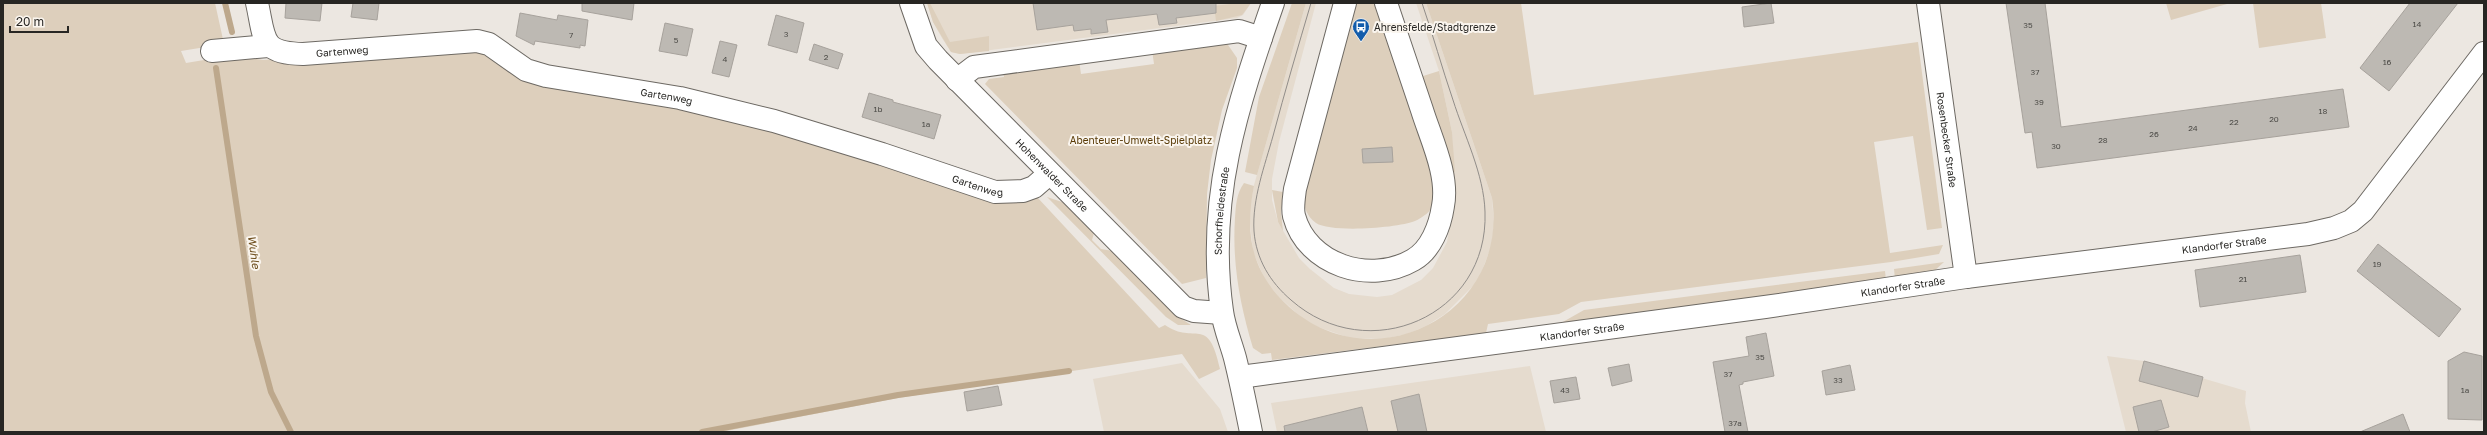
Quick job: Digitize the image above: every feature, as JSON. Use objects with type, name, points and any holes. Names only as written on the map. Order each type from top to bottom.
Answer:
[{"type":"street","points":[[257,3],[264,37],[273,48]]},
{"type":"street","name":"Hohenwalder Straße","points":[[911,3],[926,46],[957,80],[1049,174],[1182,307],[1194,311],[1222,312]]},
{"type":"street","name":"Schorfheidestraße","points":[[1251,432],[1222,312],[1217,266],[1218,226],[1225,165],[1236,111],[1273,3]]},
{"type":"street","points":[[1345,3],[1295,189],[1293,215],[1306,243],[1324,258],[1356,270],[1389,269],[1414,260],[1436,235],[1444,206],[1443,181],[1436,154],[1386,3]]},
{"type":"street","name":"Rosenbecker Straße","points":[[1928,3],[1966,276]]},
{"type":"street","points":[[957,80],[974,67],[1239,31],[1261,38]]},
{"type":"street","name":"Gartenweg","points":[[212,51],[273,48],[303,54],[477,41],[489,44],[526,70],[546,76],[680,98],[774,121],[882,154],[989,191],[1008,193],[1023,191],[1034,187],[1049,174]]},
{"type":"street","name":"Klandorfer Straße","points":[[1240,382],[1765,307],[1966,276],[2308,234],[2334,228],[2351,221],[2363,211],[2379,193],[2484,52]]},
{"type":"shaded area","points":[[927,3],[1251,3],[1243,15],[1237,18],[960,54],[951,52],[933,22]]},
{"type":"shaded area","points":[[1306,3],[1316,3],[1279,142],[1272,179],[1272,200],[1278,222],[1299,258],[1334,288],[1349,294],[1377,297],[1392,295],[1421,280],[1433,268],[1447,242],[1454,202],[1452,132],[1439,71],[1416,3],[1426,3],[1492,198],[1494,226],[1491,247],[1478,281],[1445,314],[1426,326],[1407,334],[1383,339],[1350,338],[1318,327],[1303,319],[1279,297],[1266,282],[1253,252],[1249,213],[1254,185]]},
{"type":"shaded area","points":[[2107,356],[2144,361],[2246,391],[2245,403],[2251,432],[2126,432]]},
{"type":"shaded area","points":[[1182,363],[1220,409],[1228,432],[1104,432],[1093,379]]},
{"type":"shaded area","points":[[1530,366],[1546,432],[1277,432],[1271,403]]},
{"type":"green space","points":[[3,3],[215,3],[224,44],[181,51],[186,63],[234,55],[263,60],[469,48],[625,95],[1037,197],[1159,328],[1165,325],[1175,331],[1205,336],[1211,341],[1220,369],[1199,379],[1182,354],[898,398],[721,432],[3,432]]},
{"type":"green space","points":[[927,3],[930,3],[950,42],[989,36],[989,51],[960,54],[951,52],[933,22]]},
{"type":"green space","points":[[1251,3],[1242,15],[1216,21],[1214,6]]},
{"type":"green space","points":[[1292,3],[1306,3],[1257,175],[1245,172],[1259,97]]},
{"type":"green space","points":[[1356,3],[1375,3],[1411,106],[1429,167],[1434,190],[1433,206],[1421,218],[1406,224],[1349,229],[1324,226],[1312,220],[1304,205],[1304,191]]},
{"type":"green space","points":[[1426,3],[1521,3],[1534,95],[1918,42],[1942,228],[1927,230],[1913,136],[1874,142],[1890,253],[1943,245],[1939,254],[1891,262],[1581,302],[1559,314],[1488,324],[1486,333],[1272,360],[1271,353],[1262,354],[1253,348],[1244,316],[1238,284],[1234,235],[1235,218],[1238,196],[1244,183],[1254,186],[1250,218],[1251,234],[1257,262],[1264,276],[1284,302],[1318,326],[1355,338],[1392,337],[1427,326],[1457,305],[1479,276],[1492,240],[1492,198]]},
{"type":"green space","points":[[2166,3],[2227,3],[2227,4],[2171,20]]},
{"type":"green space","points":[[2253,3],[2321,3],[2326,38],[2259,48]]},
{"type":"green space","name":"Abenteuer-Umwelt-Spielplatz","points":[[1226,42],[1237,58],[1237,68],[1222,110],[1211,160],[1207,194],[1206,278],[1182,284],[985,84],[989,79],[1004,77],[1003,69],[1079,60],[1081,74],[1154,64],[1152,50]]},
{"type":"green space","points":[[1439,71],[1452,132],[1455,172],[1452,172],[1420,77]]},
{"type":"green space","points":[[1272,190],[1283,192],[1281,213],[1283,231],[1278,222]]},
{"type":"green space","points":[[1047,197],[1065,203],[1094,233],[1092,240],[1101,249],[1113,251],[1174,314],[1191,325],[1178,325],[1166,317]]},
{"type":"green space","points":[[1944,262],[1933,272],[1895,279],[1894,269]]},
{"type":"green space","points":[[1885,271],[1886,280],[1561,323],[1584,310]]},
{"type":"building","points":[[286,3],[322,3],[320,21],[285,18]]},
{"type":"building","points":[[353,3],[379,3],[377,20],[351,17]]},
{"type":"building","points":[[582,3],[634,3],[632,20],[582,11]]},
{"type":"building","points":[[1033,3],[1216,3],[1216,13],[1176,18],[1177,23],[1159,25],[1157,14],[1106,20],[1108,32],[1091,34],[1091,29],[1074,31],[1073,25],[1037,30]]},
{"type":"building","points":[[1771,3],[1774,23],[1744,27],[1742,7]]},
{"type":"building","points":[[2006,3],[2045,3],[2061,127],[2343,89],[2349,127],[2037,168],[2032,132],[2025,133]]},
{"type":"building","points":[[2410,3],[2458,3],[2389,91],[2360,68]]},
{"type":"building","points":[[520,13],[557,20],[558,15],[588,20],[585,46],[580,45],[580,48],[535,41],[534,45],[516,36]]},
{"type":"building","points":[[776,15],[804,23],[797,53],[768,45]]},
{"type":"building","points":[[665,23],[693,29],[687,56],[659,51]]},
{"type":"building","points":[[720,41],[737,45],[729,77],[712,73]]},
{"type":"building","points":[[814,44],[843,54],[838,69],[809,60]]},
{"type":"building","points":[[869,93],[893,100],[893,102],[941,115],[934,139],[862,117]]},
{"type":"building","points":[[1392,147],[1393,162],[1363,163],[1362,149]]},
{"type":"building","points":[[2378,244],[2461,309],[2439,337],[2357,271]]},
{"type":"building","points":[[2300,255],[2306,292],[2200,307],[2195,270]]},
{"type":"building","points":[[1766,333],[1774,376],[1743,382],[1743,384],[1739,385],[1748,432],[1725,432],[1713,362],[1749,356],[1746,337]]},
{"type":"building","points":[[2464,352],[2482,356],[2482,420],[2448,419],[2448,361]]},
{"type":"building","points":[[2144,361],[2203,377],[2198,397],[2139,381]]},
{"type":"building","points":[[1629,364],[1632,381],[1612,386],[1608,368]]},
{"type":"building","points":[[1850,365],[1855,390],[1826,395],[1822,371]]},
{"type":"building","points":[[1576,377],[1580,399],[1554,403],[1550,381]]},
{"type":"building","points":[[998,386],[1002,405],[967,411],[964,392]]},
{"type":"building","points":[[1419,394],[1427,432],[1398,432],[1391,401]]},
{"type":"building","points":[[2161,400],[2169,427],[2152,432],[2139,432],[2133,407]]},
{"type":"building","points":[[1362,407],[1368,432],[1285,432],[1284,426]]},
{"type":"building","points":[[2403,414],[2410,432],[2360,432]]},
{"type":"waterway","name":"Wuhle","points":[[225,3],[232,32]]},
{"type":"waterway","name":"Wuhle","points":[[216,68],[256,336],[271,392],[291,432]]},
{"type":"waterway","points":[[702,432],[898,395],[1069,371]]},
{"type":"tram line","points":[[1311,3],[1260,182],[1255,207],[1255,241],[1265,269],[1283,293],[1291,300],[1322,320],[1354,330],[1387,329],[1418,320],[1446,303],[1467,279],[1481,248],[1485,212],[1481,183],[1422,3]]},
{"type":"place","name":"Ahrensfelde/Stadtgrenze","points":[[1361,42]]}]
